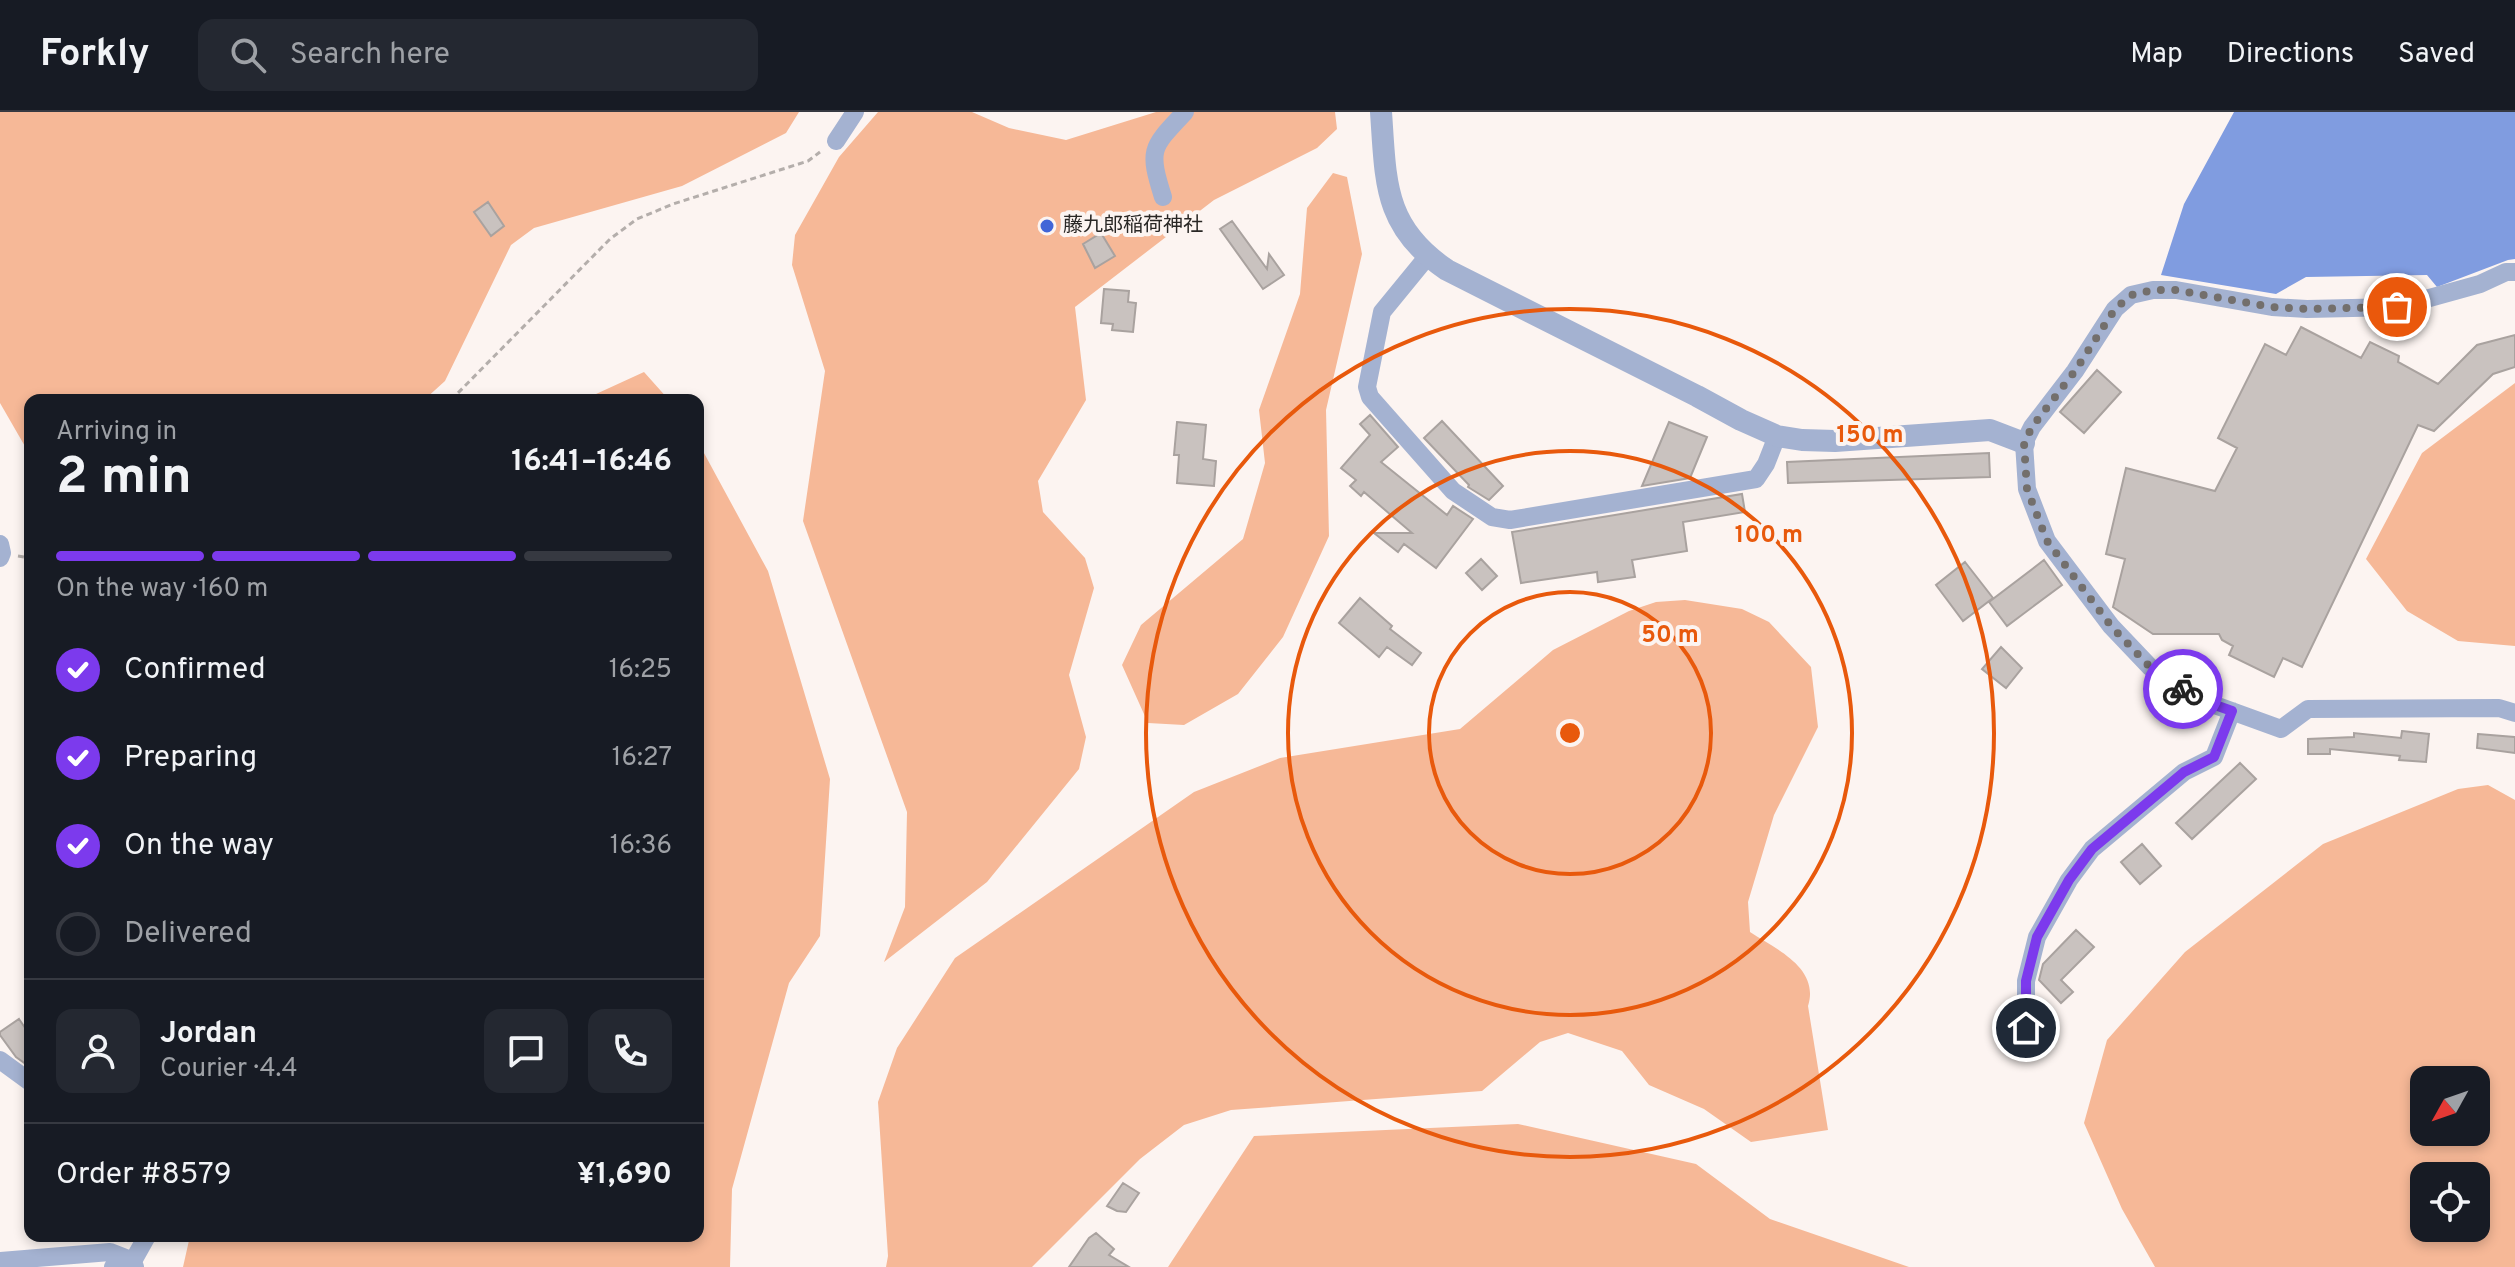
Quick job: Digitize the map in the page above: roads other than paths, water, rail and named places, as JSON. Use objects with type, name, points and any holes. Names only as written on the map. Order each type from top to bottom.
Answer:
[{"type":"street","points":[[836,141],[855,112]]},
{"type":"street","points":[[1163,197],[1154,169],[1153,153],[1159,138],[1185,112]]},
{"type":"street","points":[[1381,112],[1389,196],[1414,245],[1427,257],[1460,277],[1777,436],[1835,441],[1990,430],[2024,443]]},
{"type":"street","points":[[1427,257],[1382,312],[1367,387],[1370,397],[1453,491],[1492,517],[1510,520],[1756,479],[1766,464],[1777,436]]},
{"type":"street","points":[[2510,707],[2308,709],[2281,729],[2201,700],[2150,667],[2111,626],[2047,541],[2027,489],[2024,443],[2103,325],[2131,295],[2153,290],[2176,290],[2272,307],[2397,307],[2480,284],[2506,272],[2515,272]]},
{"type":"street","points":[[0,544],[0,558]]},
{"type":"street","points":[[2026,1028],[2026,981],[2037,937],[2069,880],[2092,849],[2184,772],[2214,757],[2232,711]]},
{"type":"street","points":[[0,1060],[24,1078]]},
{"type":"street","points":[[134,1264],[144,1242]]},
{"type":"street","points":[[0,1261],[110,1252],[134,1264]]},
{"type":"street","points":[[113,1267],[134,1264]]},
{"type":"water","points":[[2234,112],[2515,112],[2515,259],[2437,287],[2427,275],[2306,277],[2276,294],[2161,275],[2184,204]]},
{"type":"place","name":"藤九郎稲荷神社","points":[[1047,226]]}]
